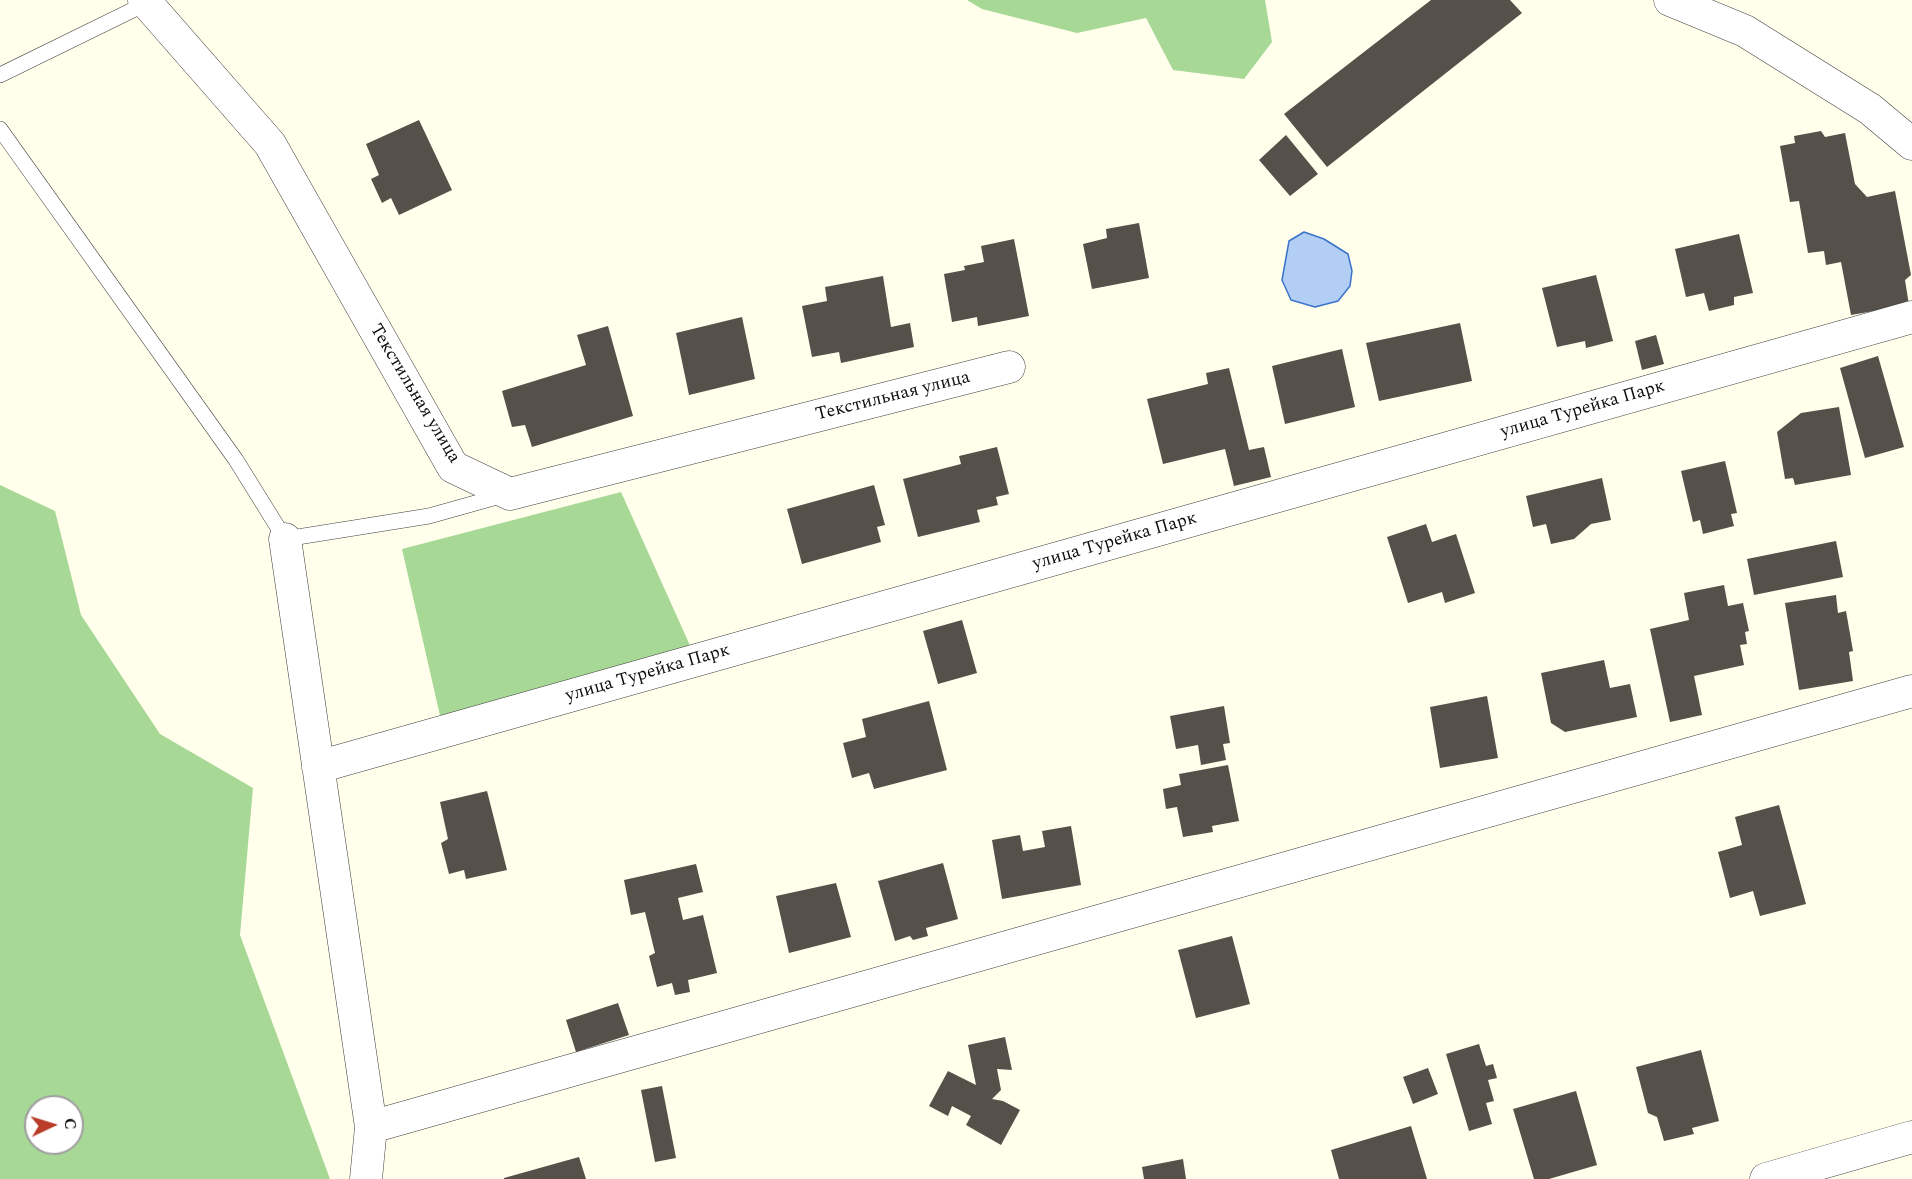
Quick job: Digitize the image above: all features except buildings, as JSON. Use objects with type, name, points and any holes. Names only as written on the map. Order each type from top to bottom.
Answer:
[{"type":"street","points":[[1670,0],[1745,31],[1870,109],[1912,144]]},
{"type":"street","name":"Текстильная улица","points":[[146,2],[270,144],[453,467],[510,494],[1009,368]]},
{"type":"street","name":"улица Турейка Парк","points":[[318,767],[1912,317]]},
{"type":"street","points":[[285,539],[371,1127],[366,1179]]},
{"type":"street","points":[[371,1127],[1912,691]]},
{"type":"street","points":[[1766,1179],[1912,1137]]},
{"type":"lane","points":[[0,75],[146,2]]},
{"type":"lane","points":[[0,129],[236,460],[285,539],[429,516],[510,494]]},
{"type":"green space","points":[[967,0],[1265,0],[1272,42],[1244,79],[1173,70],[1146,18],[1077,33],[982,9]]},
{"type":"green space","points":[[0,485],[55,511],[81,615],[160,734],[253,788],[240,935],[330,1179],[0,1179]]},
{"type":"green space","points":[[621,492],[692,650],[441,720],[402,549]]},
{"type":"water","points":[[1304,232],[1324,239],[1348,254],[1352,271],[1350,286],[1338,301],[1315,307],[1291,300],[1282,280],[1289,241]]}]
